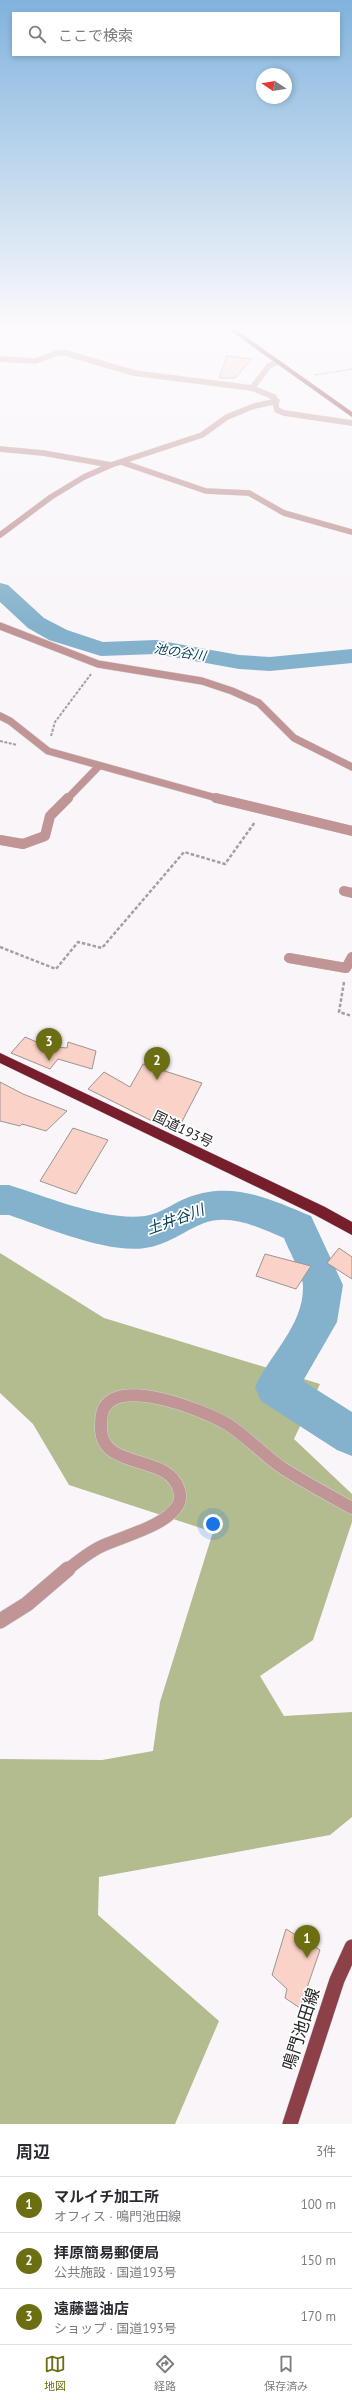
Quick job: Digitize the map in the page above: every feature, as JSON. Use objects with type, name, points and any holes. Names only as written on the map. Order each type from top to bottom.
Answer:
[{"type":"highway","name":"国道193号","points":[[0,1058],[292,1198],[352,1229]]},
{"type":"main road","name":"鳴門池田線","points":[[290,2124],[337,1980],[352,1947]]},
{"type":"street","points":[[0,535],[51,497],[84,477],[111,465],[202,435],[212,428]]},
{"type":"street","points":[[0,449],[44,453],[111,465]]},
{"type":"street","points":[[121,462],[206,492],[234,491],[248,493],[284,514],[352,532]]},
{"type":"street","points":[[0,626],[98,664],[202,681],[232,691],[259,703],[294,738],[352,767]]},
{"type":"street","points":[[0,716],[10,721],[44,748],[99,766],[263,810],[352,831]]},
{"type":"street","points":[[0,840],[17,845],[33,843],[45,836],[50,816],[99,766]]},
{"type":"street","points":[[289,958],[346,968],[352,957]]},
{"type":"street","points":[[0,1620],[18,1612],[92,1551],[164,1519],[176,1510],[181,1497],[175,1478],[165,1469],[116,1454],[108,1449],[101,1438],[99,1426],[104,1406],[112,1400],[125,1395],[164,1400],[220,1420],[284,1469],[352,1508]]},
{"type":"path","points":[[44,748],[50,741],[55,722],[98,664]]},
{"type":"path","points":[[0,947],[56,969],[78,942],[102,948],[184,852],[225,864],[263,810]]},
{"type":"path","points":[[346,968],[339,1012],[352,1016]]},
{"type":"green space","points":[[0,1253],[104,1318],[320,1384],[294,1439],[352,1494],[352,1522],[313,1640],[260,1676],[284,1716],[352,1712],[352,1817],[330,1835],[99,1877],[98,1915],[219,2021],[175,2124],[0,2124],[0,1759],[102,1760],[153,1751],[160,1702],[213,1532],[69,1485],[33,1424],[0,1393]]},
{"type":"building","points":[[25,1037],[46,1046],[67,1048],[68,1042],[96,1051],[92,1069],[58,1059],[50,1069],[11,1053]]},
{"type":"building","points":[[143,1064],[202,1083],[176,1133],[88,1089],[104,1072],[130,1087]]},
{"type":"building","points":[[0,1082],[23,1094],[67,1111],[46,1131],[22,1124],[20,1126],[0,1121]]},
{"type":"building","points":[[73,1128],[108,1140],[76,1194],[40,1181]]},
{"type":"building","points":[[339,1248],[352,1257],[352,1279],[327,1263]]},
{"type":"building","points":[[265,1254],[311,1266],[296,1289],[256,1276]]},
{"type":"building","points":[[286,1929],[320,1950],[300,2008],[285,1998],[287,1989],[272,1975]]},
{"type":"waterway","name":"池の谷川","points":[[0,590],[36,623],[58,635],[101,649],[156,647],[239,662],[270,664],[352,656]]},
{"type":"waterway","name":"土井谷川","points":[[0,1200],[9,1200],[78,1222],[115,1231],[145,1232],[153,1230],[201,1208],[213,1205],[238,1206],[250,1209],[298,1227],[323,1285],[317,1322],[276,1387],[352,1436]]},
{"type":"place","name":"遠藤醤油店","points":[[49,1061]]},
{"type":"place","name":"拝原簡易郵便局","points":[[157,1080]]},
{"type":"place","name":"マルイチ加工所","points":[[307,1958]]}]
